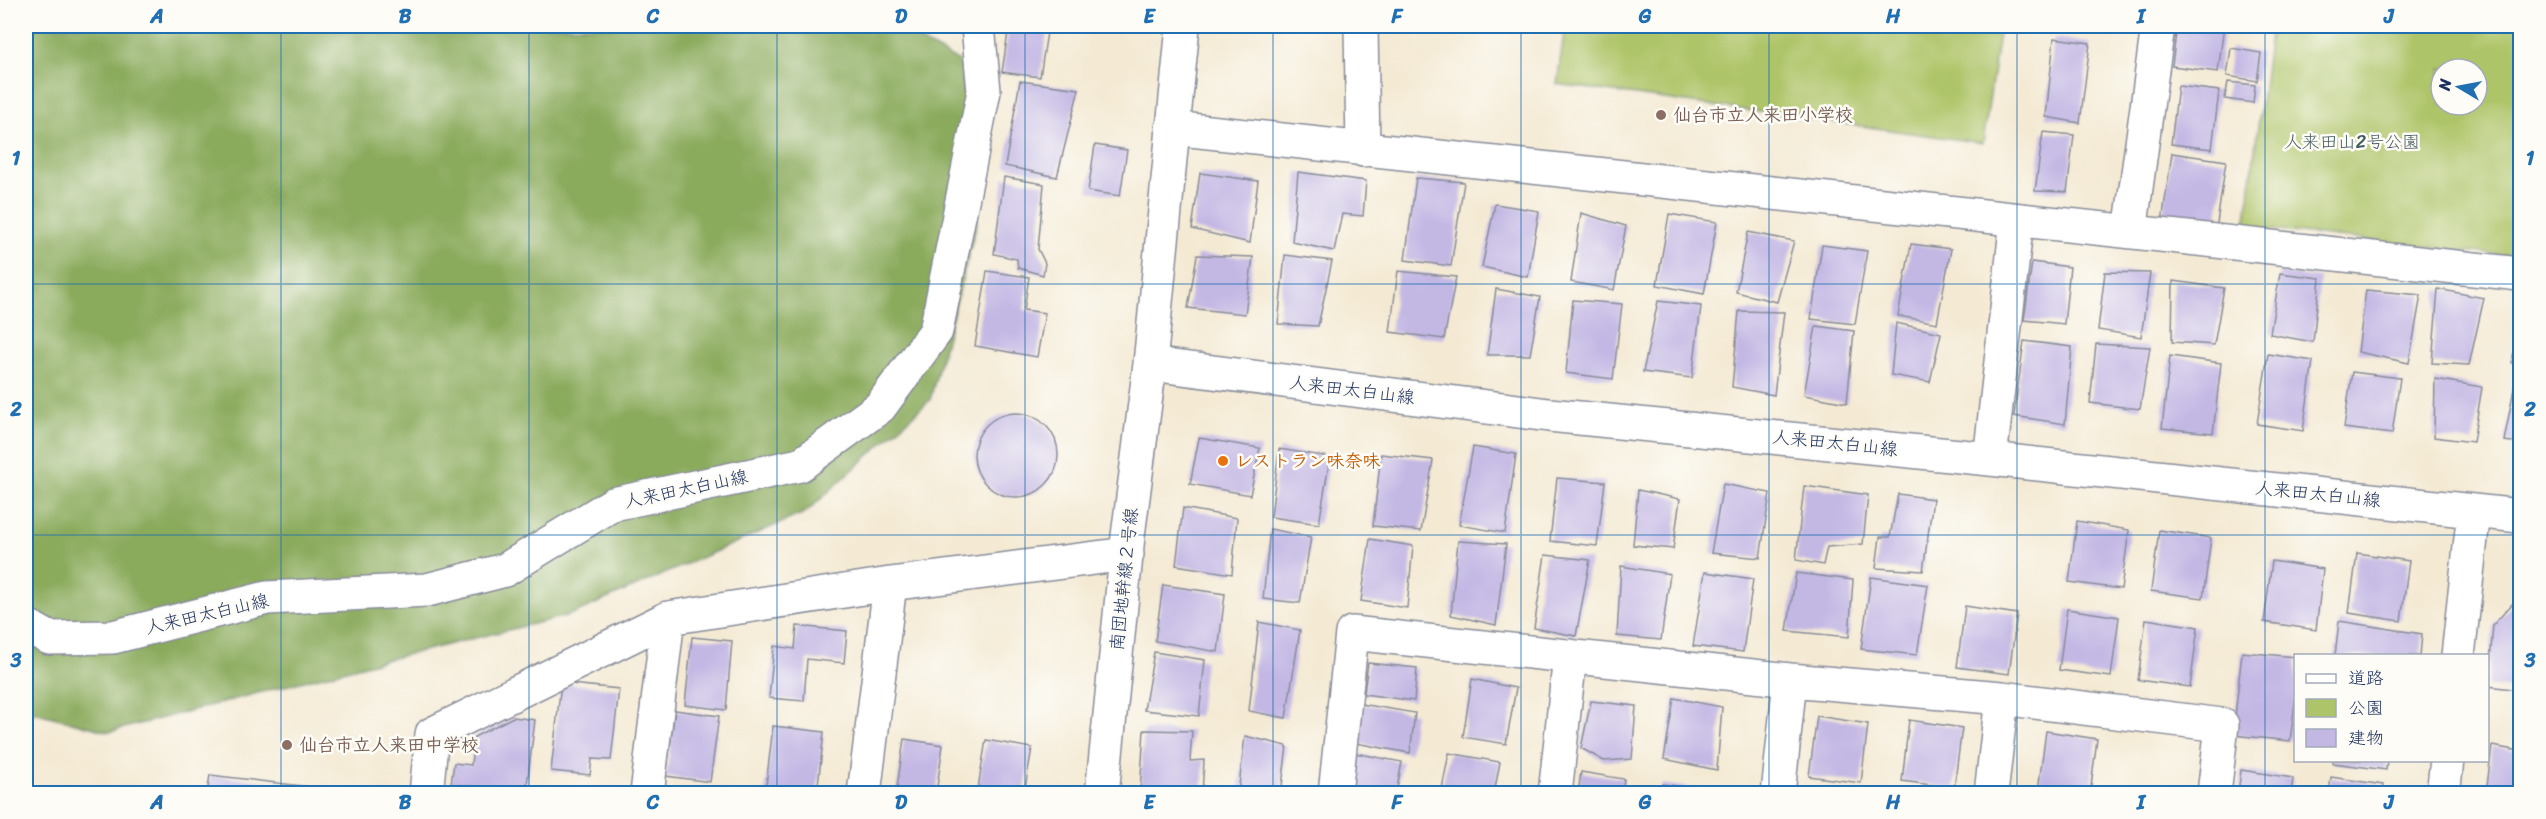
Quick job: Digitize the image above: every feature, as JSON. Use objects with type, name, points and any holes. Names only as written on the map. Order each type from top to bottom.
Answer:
[{"type":"street","name":"人来田太白山線","points":[[26,625],[49,638],[113,637],[267,598],[427,590],[504,570],[613,504],[800,465],[880,407],[936,331],[984,91],[978,26]]},
{"type":"street","name":"南団地幹線２号線","points":[[1102,794],[1150,364],[1183,26]]},
{"type":"street","points":[[1361,26],[1363,150]]},
{"type":"street","points":[[2130,232],[2158,26]]},
{"type":"street","points":[[1172,128],[2520,274]]},
{"type":"street","points":[[1990,459],[2017,220]]},
{"type":"street","name":"人来田太白山線","points":[[1150,364],[1549,415],[1990,459],[2520,516]]},
{"type":"street","points":[[2458,654],[2474,511]]},
{"type":"street","points":[[426,794],[432,734],[668,618],[890,584],[1127,554]]},
{"type":"street","points":[[864,794],[890,584]]},
{"type":"street","points":[[647,794],[668,618]]},
{"type":"street","points":[[1335,794],[1352,633],[1790,680],[2002,698],[2222,725],[2214,794]]},
{"type":"street","points":[[1555,794],[1570,656]]},
{"type":"street","points":[[1778,794],[1790,680]]},
{"type":"street","points":[[1991,794],[2002,698]]},
{"type":"street","points":[[2443,794],[2447,762]]},
{"type":"green space","points":[[26,26],[893,26],[960,62],[977,223],[930,400],[806,512],[570,615],[381,661],[109,732],[26,710]]},
{"type":"green space","points":[[1565,26],[2000,26],[1983,143],[1557,84]]},
{"type":"green space","name":"人来田山2号公園","points":[[2271,26],[2520,26],[2520,257],[2245,227]]},
{"type":"building","points":[[1009,26],[1048,26],[1040,77],[1002,72]]},
{"type":"building","points":[[2177,26],[2224,26],[2218,72],[2172,66]]},
{"type":"building","points":[[2054,38],[2090,43],[2080,123],[2046,117]]},
{"type":"building","points":[[2231,48],[2261,53],[2257,81],[2227,76]]},
{"type":"building","points":[[1020,81],[1079,89],[1057,177],[1005,166]]},
{"type":"building","points":[[2228,82],[2255,85],[2253,103],[2225,99]]},
{"type":"building","points":[[2178,86],[2219,91],[2212,149],[2171,144]]},
{"type":"building","points":[[2043,132],[2074,135],[2067,192],[2035,191]]},
{"type":"building","points":[[1095,145],[1127,150],[1120,196],[1088,191]]},
{"type":"building","points":[[2172,153],[2226,161],[2216,230],[2162,222]]},
{"type":"building","points":[[1298,172],[1366,181],[1363,216],[1342,214],[1334,251],[1292,242]]},
{"type":"building","points":[[1200,173],[1258,181],[1250,243],[1192,229]]},
{"type":"building","points":[[1004,177],[1044,184],[1038,249],[1045,263],[1043,275],[1018,268],[1017,259],[994,254]]},
{"type":"building","points":[[1416,178],[1464,182],[1451,266],[1405,260]]},
{"type":"building","points":[[1495,204],[1539,211],[1528,277],[1482,267]]},
{"type":"building","points":[[1581,213],[1626,226],[1614,290],[1571,282]]},
{"type":"building","points":[[1669,214],[1717,222],[1704,294],[1657,285]]},
{"type":"building","points":[[1748,232],[1794,241],[1777,302],[1736,292]]},
{"type":"building","points":[[1911,244],[1951,249],[1937,323],[1898,316]]},
{"type":"building","points":[[1822,245],[1867,251],[1855,324],[1811,319]]},
{"type":"building","points":[[1197,255],[1253,257],[1245,314],[1188,308]]},
{"type":"building","points":[[1285,255],[1332,261],[1318,326],[1278,324]]},
{"type":"building","points":[[2032,262],[2070,267],[2064,324],[2024,320]]},
{"type":"building","points":[[987,271],[1029,277],[1024,310],[1045,313],[1037,357],[975,346]]},
{"type":"building","points":[[1398,271],[1456,277],[1444,339],[1390,332]]},
{"type":"building","points":[[2105,272],[2150,273],[2141,337],[2098,330]]},
{"type":"building","points":[[2280,273],[2320,278],[2313,342],[2270,334]]},
{"type":"building","points":[[2173,281],[2224,288],[2214,345],[2172,342]]},
{"type":"building","points":[[1496,289],[1540,297],[1530,355],[1487,355]]},
{"type":"building","points":[[2438,289],[2484,298],[2469,365],[2432,363]]},
{"type":"building","points":[[2366,290],[2421,295],[2409,363],[2358,352]]},
{"type":"building","points":[[1573,300],[1622,304],[1613,379],[1566,373]]},
{"type":"building","points":[[1658,301],[1701,306],[1692,378],[1643,372]]},
{"type":"building","points":[[1739,311],[1784,312],[1774,395],[1732,387]]},
{"type":"building","points":[[2520,318],[2520,365],[2512,363]]},
{"type":"building","points":[[1896,323],[1941,333],[1930,382],[1891,375]]},
{"type":"building","points":[[1816,326],[1854,331],[1847,403],[1804,395]]},
{"type":"building","points":[[2024,341],[2072,347],[2065,424],[2014,416]]},
{"type":"building","points":[[2096,344],[2150,347],[2140,409],[2090,403]]},
{"type":"building","points":[[2268,354],[2313,361],[2303,431],[2257,424]]},
{"type":"building","points":[[2170,356],[2221,363],[2213,433],[2162,428]]},
{"type":"building","points":[[2352,372],[2400,378],[2392,434],[2344,428]]},
{"type":"building","points":[[2516,378],[2520,379],[2520,443],[2504,441]]},
{"type":"building","points":[[2435,379],[2482,387],[2473,442],[2434,437]]},
{"type":"building","points":[[1008,413],[1024,413],[1040,420],[1051,431],[1058,447],[1055,471],[1046,485],[1024,497],[1008,497],[992,490],[981,479],[974,463],[974,447],[981,431],[992,420]]},
{"type":"building","points":[[1199,438],[1260,448],[1250,495],[1190,484]]},
{"type":"building","points":[[1473,447],[1516,454],[1505,533],[1459,525]]},
{"type":"building","points":[[1279,449],[1330,457],[1319,524],[1271,517]]},
{"type":"building","points":[[1381,454],[1433,460],[1421,531],[1373,526]]},
{"type":"building","points":[[1557,478],[1605,482],[1597,546],[1550,541]]},
{"type":"building","points":[[1723,484],[1770,493],[1760,558],[1711,553]]},
{"type":"building","points":[[1804,486],[1868,495],[1863,544],[1827,547],[1823,565],[1796,560]]},
{"type":"building","points":[[1638,490],[1680,499],[1673,549],[1633,545]]},
{"type":"building","points":[[1898,494],[1933,499],[1923,571],[1876,568],[1880,537],[1890,537]]},
{"type":"building","points":[[1183,508],[1237,518],[1232,574],[1176,565]]},
{"type":"building","points":[[2077,521],[2129,530],[2121,589],[2069,582]]},
{"type":"building","points":[[1270,529],[1311,537],[1300,603],[1263,599]]},
{"type":"building","points":[[2159,530],[2211,538],[2203,598],[2151,591]]},
{"type":"building","points":[[1370,539],[1413,546],[1407,608],[1361,601]]},
{"type":"building","points":[[1458,541],[1506,544],[1496,625],[1451,615]]},
{"type":"building","points":[[2357,553],[2409,561],[2401,621],[2349,613]]},
{"type":"building","points":[[1545,555],[1590,560],[1576,636],[1534,628]]},
{"type":"building","points":[[2272,561],[2323,569],[2316,630],[2264,622]]},
{"type":"building","points":[[1621,566],[1670,574],[1661,640],[1617,636]]},
{"type":"building","points":[[1705,572],[1753,579],[1743,652],[1693,646]]},
{"type":"building","points":[[1796,573],[1853,580],[1849,637],[1787,631]]},
{"type":"building","points":[[1871,577],[1928,585],[1917,655],[1861,649]]},
{"type":"building","points":[[1163,585],[1225,594],[1218,652],[1155,641]]},
{"type":"building","points":[[2514,602],[2520,603],[2520,690],[2489,686],[2493,625]]},
{"type":"building","points":[[1965,606],[2017,614],[2009,674],[1957,667]]},
{"type":"building","points":[[2067,609],[2119,617],[2111,677],[2059,670]]},
{"type":"building","points":[[2146,619],[2198,627],[2190,687],[2138,680]]},
{"type":"building","points":[[2339,621],[2422,634],[2420,654],[2335,654]]},
{"type":"building","points":[[1259,622],[1300,630],[1286,718],[1249,711]]},
{"type":"building","points":[[797,626],[847,631],[844,663],[807,659],[804,701],[769,698],[774,646],[795,649]]},
{"type":"building","points":[[692,637],[732,641],[726,710],[685,705]]},
{"type":"building","points":[[1154,652],[1205,660],[1199,716],[1144,710]]},
{"type":"building","points":[[2242,652],[2294,657],[2294,710],[2290,741],[2233,735]]},
{"type":"building","points":[[1368,663],[1417,668],[1414,701],[1364,694]]},
{"type":"building","points":[[1472,679],[1516,688],[1506,744],[1463,737]]},
{"type":"building","points":[[561,683],[619,689],[611,760],[592,759],[590,775],[551,771]]},
{"type":"building","points":[[1674,698],[1722,707],[1717,770],[1664,759]]},
{"type":"building","points":[[1591,701],[1636,706],[1632,759],[1604,761],[1581,748]]},
{"type":"building","points":[[1361,704],[1415,713],[1410,753],[1355,743]]},
{"type":"building","points":[[675,710],[719,716],[710,782],[666,776]]},
{"type":"building","points":[[1817,716],[1868,724],[1861,783],[1809,776]]},
{"type":"building","points":[[513,717],[535,720],[526,793],[451,784],[454,763],[471,765],[474,737]]},
{"type":"building","points":[[1909,720],[1962,728],[1954,788],[1902,781]]},
{"type":"building","points":[[773,726],[824,732],[817,794],[765,794]]},
{"type":"building","points":[[1144,730],[1192,731],[1190,761],[1204,760],[1202,794],[1140,792]]},
{"type":"building","points":[[2046,731],[2097,739],[2090,794],[2038,791]]},
{"type":"building","points":[[1245,736],[1287,746],[1281,794],[1238,794]]},
{"type":"building","points":[[904,739],[943,745],[936,794],[896,794]]},
{"type":"building","points":[[986,740],[1032,748],[1024,794],[977,794]]},
{"type":"building","points":[[2492,746],[2520,751],[2520,794],[2486,794]]},
{"type":"building","points":[[1355,753],[1402,762],[1397,788],[1424,794],[1352,794]]},
{"type":"building","points":[[1449,753],[1500,762],[1494,794],[1441,794]]},
{"type":"building","points":[[2333,762],[2387,762],[2386,770]]},
{"type":"building","points":[[2241,770],[2293,778],[2291,794],[2238,794]]},
{"type":"building","points":[[1581,772],[1624,779],[1622,794],[1578,794]]},
{"type":"building","points":[[210,775],[336,790],[335,794],[207,794]]},
{"type":"building","points":[[2331,777],[2383,785],[2382,794],[2329,794]]},
{"type":"building","points":[[1662,784],[1705,790],[1705,794],[1660,794]]},
{"type":"building","points":[[1810,788],[1838,792],[1838,794],[1809,794]]},
{"type":"place","name":"仙台市立人来田小学校","points":[[1661,115]]},
{"type":"place","name":"レストラン味奈味","points":[[1223,461]]},
{"type":"place","name":"仙台市立人来田中学校","points":[[287,745]]}]
